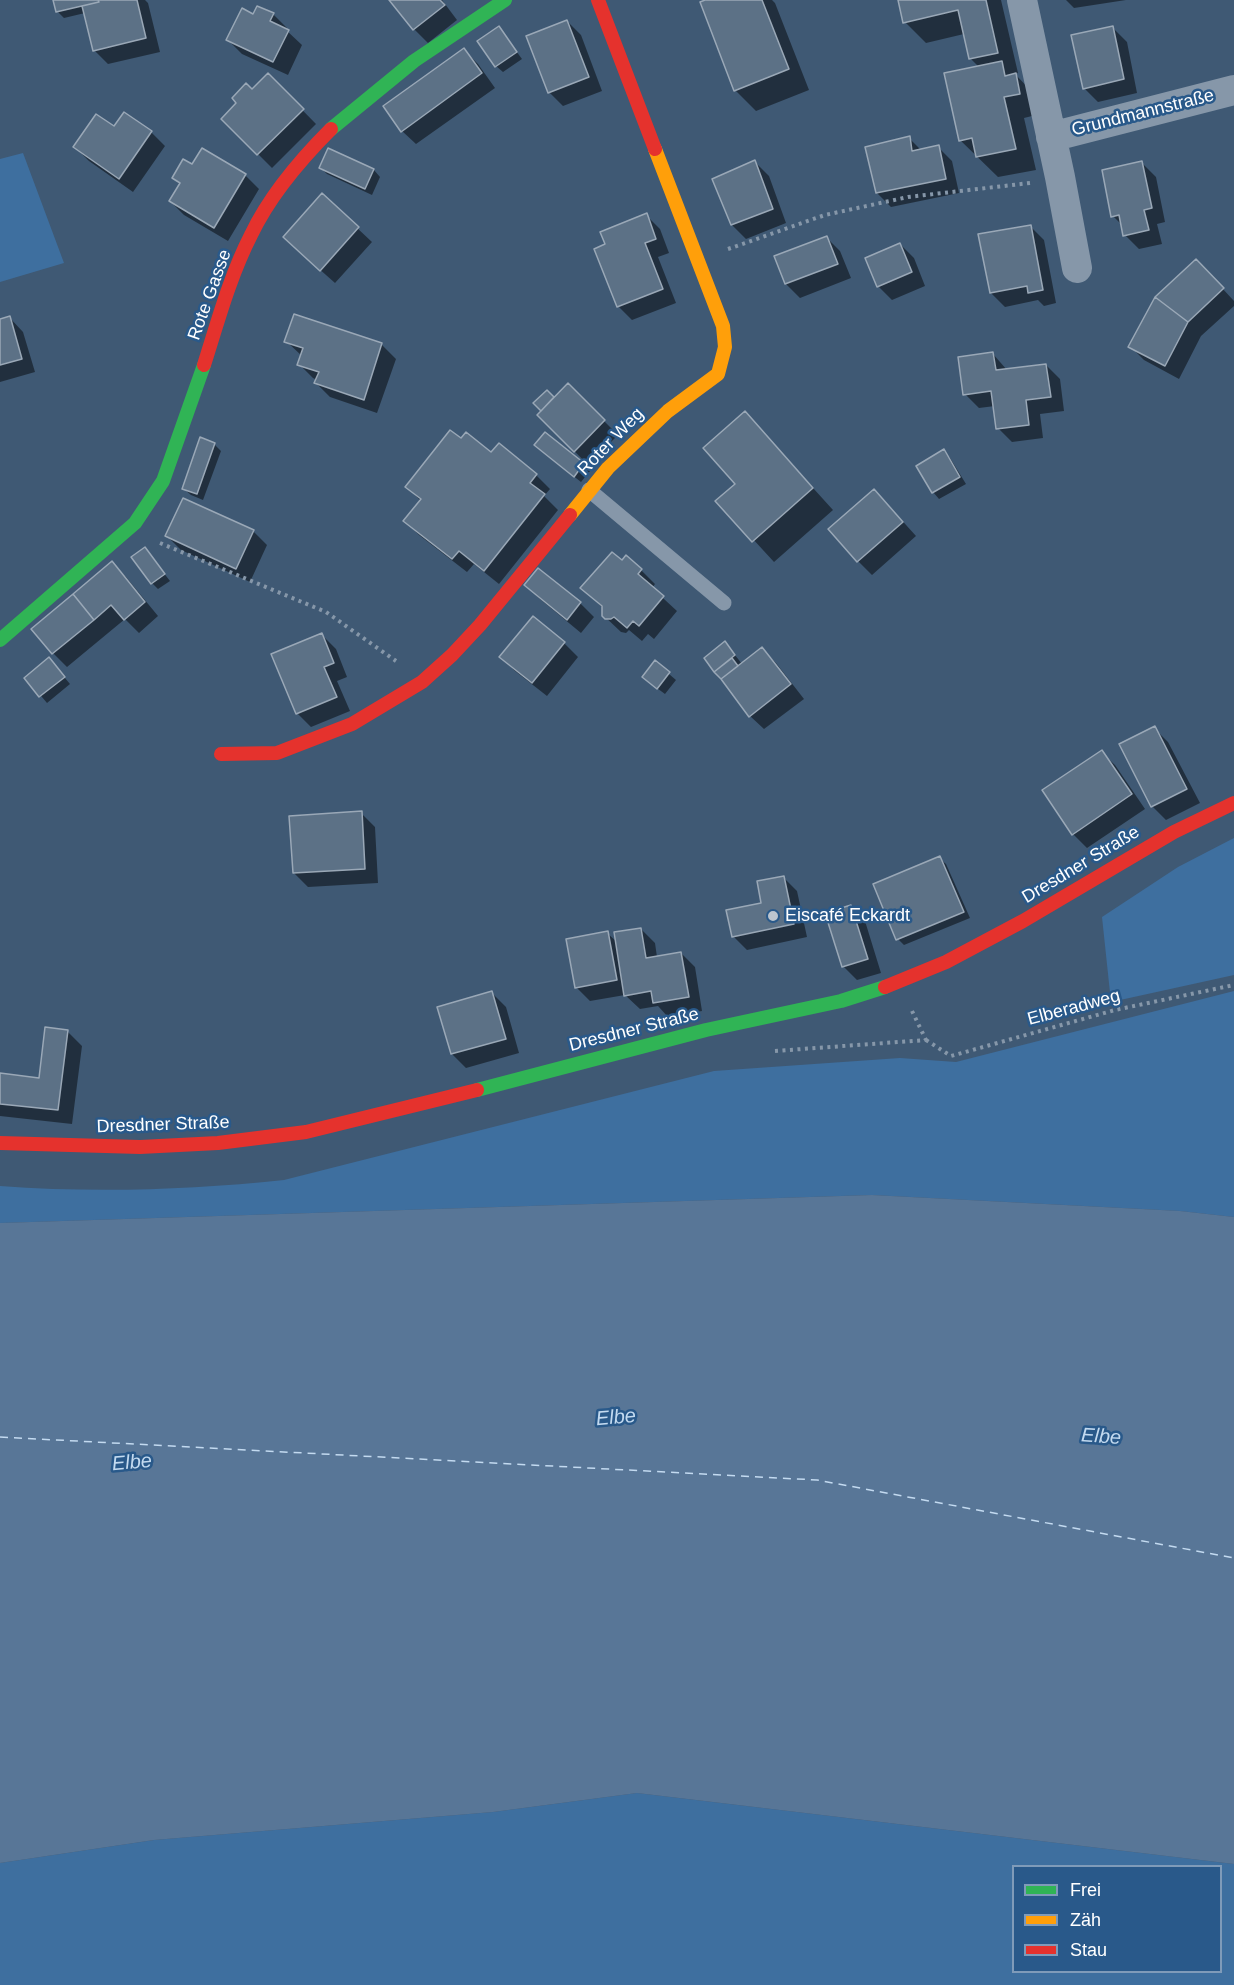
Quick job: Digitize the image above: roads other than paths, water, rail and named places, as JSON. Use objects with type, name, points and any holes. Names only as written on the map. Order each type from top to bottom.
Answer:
[{"type":"street","name":"Rote Gasse","points":[[0,640],[135,523],[163,481],[197,388],[232,279],[251,234],[280,187],[307,153],[338,122],[414,61],[505,0]]},
{"type":"street","name":"Roter Weg","points":[[220,754],[277,753],[352,724],[422,682],[480,625],[608,468],[668,411],[718,374],[725,347],[723,326],[598,0]]},
{"type":"street","name":"Grundmannstraße","points":[[1022,0],[1077,268]]},
{"type":"street","name":"Grundmannstraße","points":[[1051,136],[1234,90]]},
{"type":"street","name":"Dresdner Straße","points":[[0,1143],[140,1147],[218,1143],[306,1132],[393,1112],[706,1030],[841,1001],[899,982],[946,962],[1023,921],[1174,832],[1234,803]]},
{"type":"lane","points":[[589,490],[724,603]]},
{"type":"water","name":"Elbe","points":[[872,1195],[1180,1211],[1234,1217],[1234,1864],[637,1793],[493,1812],[154,1840],[0,1863],[0,1223]]},
{"type":"place","name":"Eiscafé Eckardt","points":[[773,916]]}]
